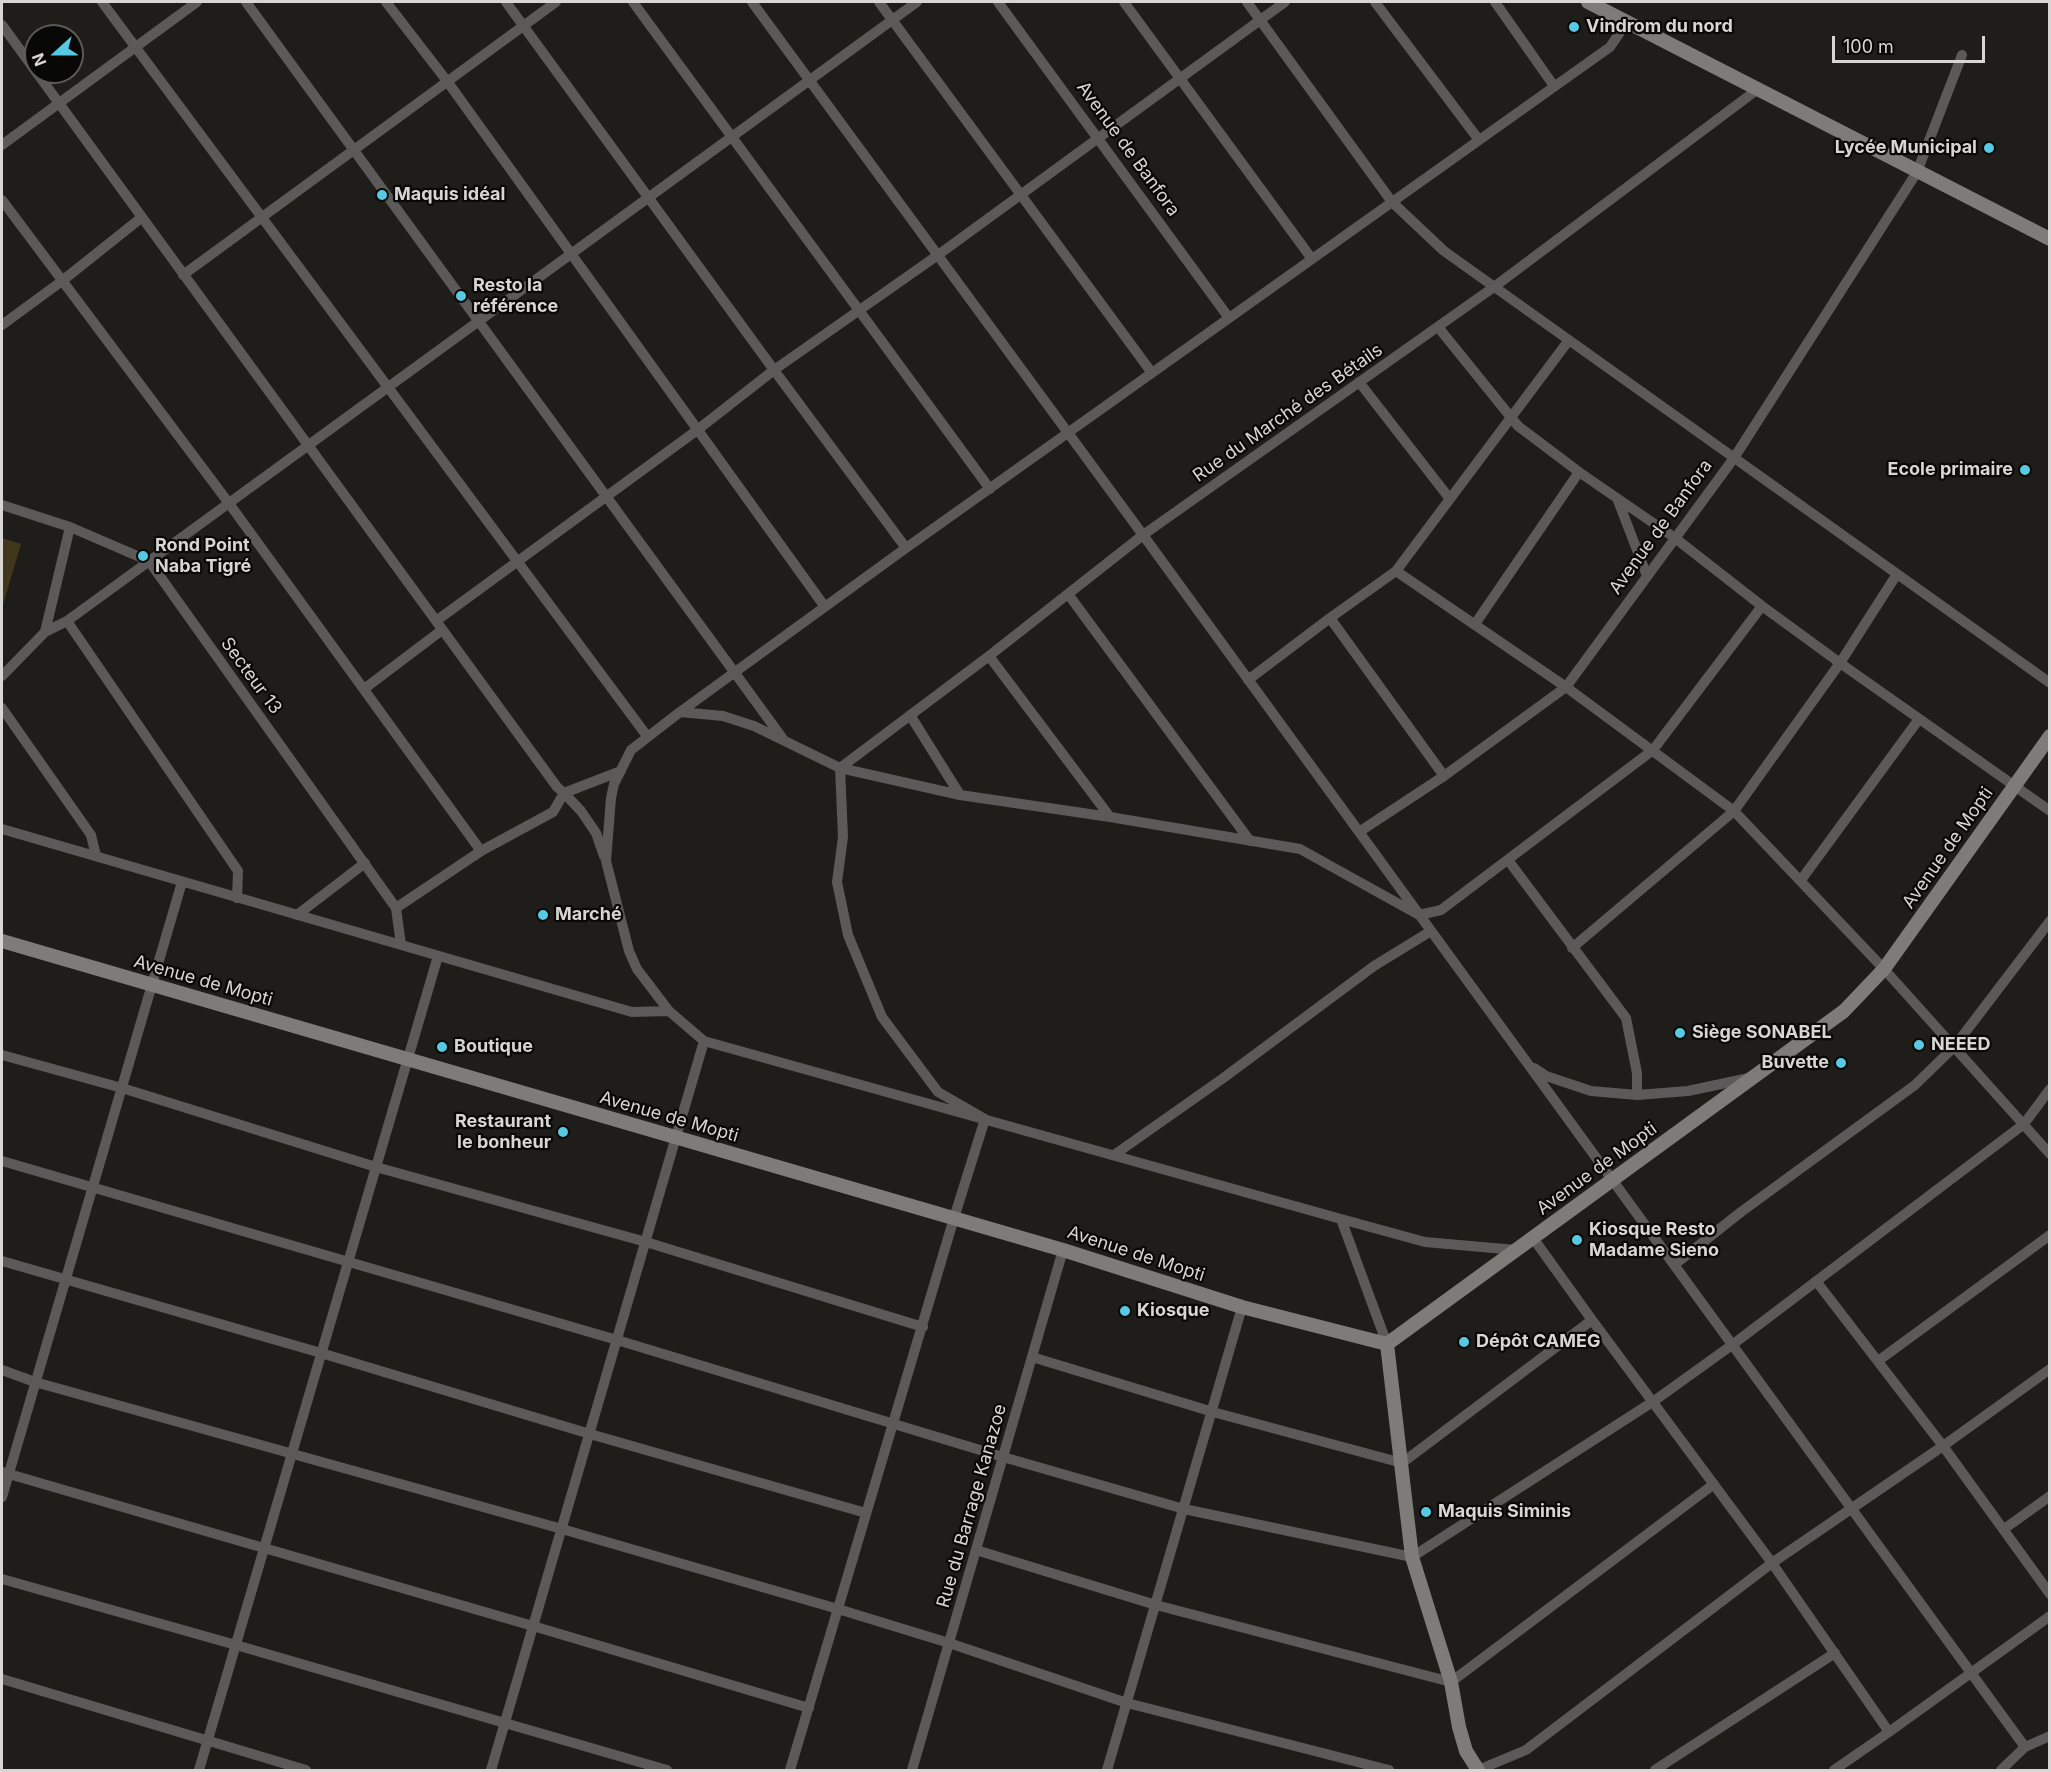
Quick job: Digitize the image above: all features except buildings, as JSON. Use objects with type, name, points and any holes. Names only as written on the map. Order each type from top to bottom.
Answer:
[{"type":"street","points":[[102,2],[647,736]]},
{"type":"street","points":[[2,145],[197,2]]},
{"type":"street","points":[[246,2],[785,741]]},
{"type":"street","points":[[386,2],[447,81],[696,431],[825,607]]},
{"type":"street","points":[[506,2],[906,548]]},
{"type":"street","points":[[183,275],[556,2]]},
{"type":"street","points":[[633,2],[990,489]]},
{"type":"street","points":[[752,2],[2025,1747]]},
{"type":"street","points":[[879,2],[1152,373]]},
{"type":"street","points":[[2,676],[45,632],[67,621],[307,444],[648,198],[731,135],[917,2]]},
{"type":"street","name":"Avenue de Banfora","points":[[999,2],[1229,318]]},
{"type":"street","points":[[1124,2],[1311,260]]},
{"type":"street","points":[[1247,2],[1392,202],[1444,251],[2049,683]]},
{"type":"street","points":[[364,689],[518,561],[696,431],[774,370],[938,255],[1285,2]]},
{"type":"street","points":[[1374,2],[1479,140]]},
{"type":"street","points":[[1495,2],[1554,86]]},
{"type":"street","points":[[1588,2],[2049,240]]},
{"type":"street","points":[[606,861],[614,784],[631,750],[647,736],[734,671],[1610,47],[1627,22]]},
{"type":"street","points":[[2,25],[557,787],[581,811],[596,833],[606,861],[628,951],[637,969],[669,1011],[704,1041],[1425,1242],[1516,1250]]},
{"type":"street","name":"Avenue de Banfora","points":[[1359,832],[1444,776],[1566,687],[1734,458],[1917,172],[1962,55]]},
{"type":"street","name":"Rue du Marché des Bétails","points":[[840,768],[989,656],[1143,535],[1438,327],[1758,89]]},
{"type":"street","points":[[2,200],[228,502],[481,850]]},
{"type":"street","points":[[2,325],[141,218]]},
{"type":"street","points":[[1438,327],[1518,426],[1579,472],[1675,538],[1840,663],[2049,811]]},
{"type":"street","points":[[1248,680],[1396,571],[1569,340]]},
{"type":"street","points":[[1359,382],[1450,499]]},
{"type":"street","points":[[1475,624],[1579,472]]},
{"type":"street","points":[[1617,498],[1647,576]]},
{"type":"street","points":[[2,505],[70,527],[149,561]]},
{"type":"street","points":[[45,632],[70,527]]},
{"type":"street","name":"Secteur 13","points":[[149,561],[396,908],[401,945]]},
{"type":"street","points":[[1396,571],[1566,687],[1734,811],[1884,969],[2049,1154]]},
{"type":"street","points":[[1572,948],[1734,811],[1840,663],[1897,574]]},
{"type":"street","points":[[1068,594],[1250,841]]},
{"type":"street","points":[[680,712],[723,716],[754,726],[840,768],[960,795],[1110,817],[1300,849],[1419,915],[1442,910],[1653,750],[1762,606]]},
{"type":"street","points":[[1330,618],[1444,776]]},
{"type":"street","points":[[67,621],[238,871],[237,898]]},
{"type":"street","points":[[989,656],[1110,817]]},
{"type":"street","points":[[2,708],[91,835],[96,856]]},
{"type":"street","points":[[910,715],[960,795]]},
{"type":"street","points":[[1801,880],[1918,719]]},
{"type":"street","name":"Avenue de Mopti","points":[[2,941],[1063,1250],[1242,1307],[1387,1344],[1844,1011],[1884,969],[2049,736]]},
{"type":"street","points":[[840,768],[843,837],[837,882],[852,945],[882,1017],[938,1092],[985,1119]]},
{"type":"street","points":[[396,908],[481,850],[553,812],[564,793],[621,771]]},
{"type":"street","points":[[2,829],[632,1012],[669,1011]]},
{"type":"street","points":[[1508,860],[1626,1018],[1637,1073],[1637,1095]]},
{"type":"street","points":[[297,915],[365,863]]},
{"type":"street","points":[[2,1497],[5,1473],[35,1382],[182,882]]},
{"type":"street","points":[[1674,1264],[1915,1085],[1954,1047],[2049,921]]},
{"type":"street","points":[[1114,1155],[1222,1079],[1374,966],[1431,931]]},
{"type":"street","points":[[199,1770],[438,956]]},
{"type":"street","points":[[491,1770],[704,1041]]},
{"type":"street","points":[[2,1055],[122,1088],[376,1167],[646,1242],[923,1327]]},
{"type":"street","points":[[1526,1063],[1546,1076],[1591,1091],[1637,1095],[1688,1091],[1753,1077]]},
{"type":"street","points":[[2,1161],[617,1340],[1003,1457],[1184,1509],[1412,1557],[1654,1401],[1732,1345],[2024,1124],[2049,1089]]},
{"type":"street","points":[[790,1770],[985,1119]]},
{"type":"street","points":[[1341,1219],[1387,1344],[1412,1557],[1451,1682],[1464,1743],[1478,1770],[1526,1750],[1772,1563],[1943,1446],[2049,1369]]},
{"type":"street","points":[[1878,1361],[2049,1235]]},
{"type":"street","points":[[1533,1238],[1772,1563],[1889,1732]]},
{"type":"street","name":"Rue du Barrage Kanazoe","points":[[912,1770],[1063,1250]]},
{"type":"street","points":[[2,1262],[321,1353],[866,1514]]},
{"type":"street","points":[[1816,1281],[1943,1446],[2049,1594]]},
{"type":"street","points":[[1107,1770],[1242,1307]]},
{"type":"street","points":[[1402,1463],[1592,1320]]},
{"type":"street","points":[[1032,1357],[1213,1412],[1402,1463]]},
{"type":"street","points":[[2,1370],[35,1382],[562,1528],[838,1609],[949,1643],[1127,1703],[1389,1770]]},
{"type":"street","points":[[5,1473],[808,1708]]},
{"type":"street","points":[[1451,1682],[1714,1484]]},
{"type":"street","points":[[2004,1529],[2049,1496]]},
{"type":"street","points":[[976,1550],[1156,1605],[1451,1682]]},
{"type":"street","points":[[2,1579],[667,1770]]},
{"type":"street","points":[[1834,1770],[2049,1617]]},
{"type":"street","points":[[1655,1770],[1834,1653]]},
{"type":"street","points":[[2,1679],[306,1770]]},
{"type":"street","points":[[2001,1770],[2025,1747],[2049,1736]]},
{"type":"shaded area","points":[[2,538],[21,544],[2,608]]},
{"type":"place","name":"Vindrom du nord","points":[[1574,27]]},
{"type":"place","name":"Lycée Municipal","points":[[1989,148]]},
{"type":"place","name":"Maquis idéal","points":[[382,195]]},
{"type":"place","name":"Resto la référence","points":[[461,296]]},
{"type":"place","name":"Ecole primaire","points":[[2025,470]]},
{"type":"place","name":"Rond Point Naba Tigré","points":[[143,556]]},
{"type":"place","name":"Marché","points":[[543,915]]},
{"type":"place","name":"Siège SONABEL","points":[[1680,1033]]},
{"type":"place","name":"NEEED","points":[[1919,1045]]},
{"type":"place","name":"Boutique","points":[[442,1047]]},
{"type":"place","name":"Buvette","points":[[1841,1063]]},
{"type":"place","name":"Restaurant le bonheur","points":[[563,1132]]},
{"type":"place","name":"Kiosque Resto Madame Sieno","points":[[1577,1240]]},
{"type":"place","name":"Kiosque","points":[[1125,1311]]},
{"type":"place","name":"Dépôt CAMEG","points":[[1464,1342]]},
{"type":"place","name":"Maquis Siminis","points":[[1426,1512]]}]
